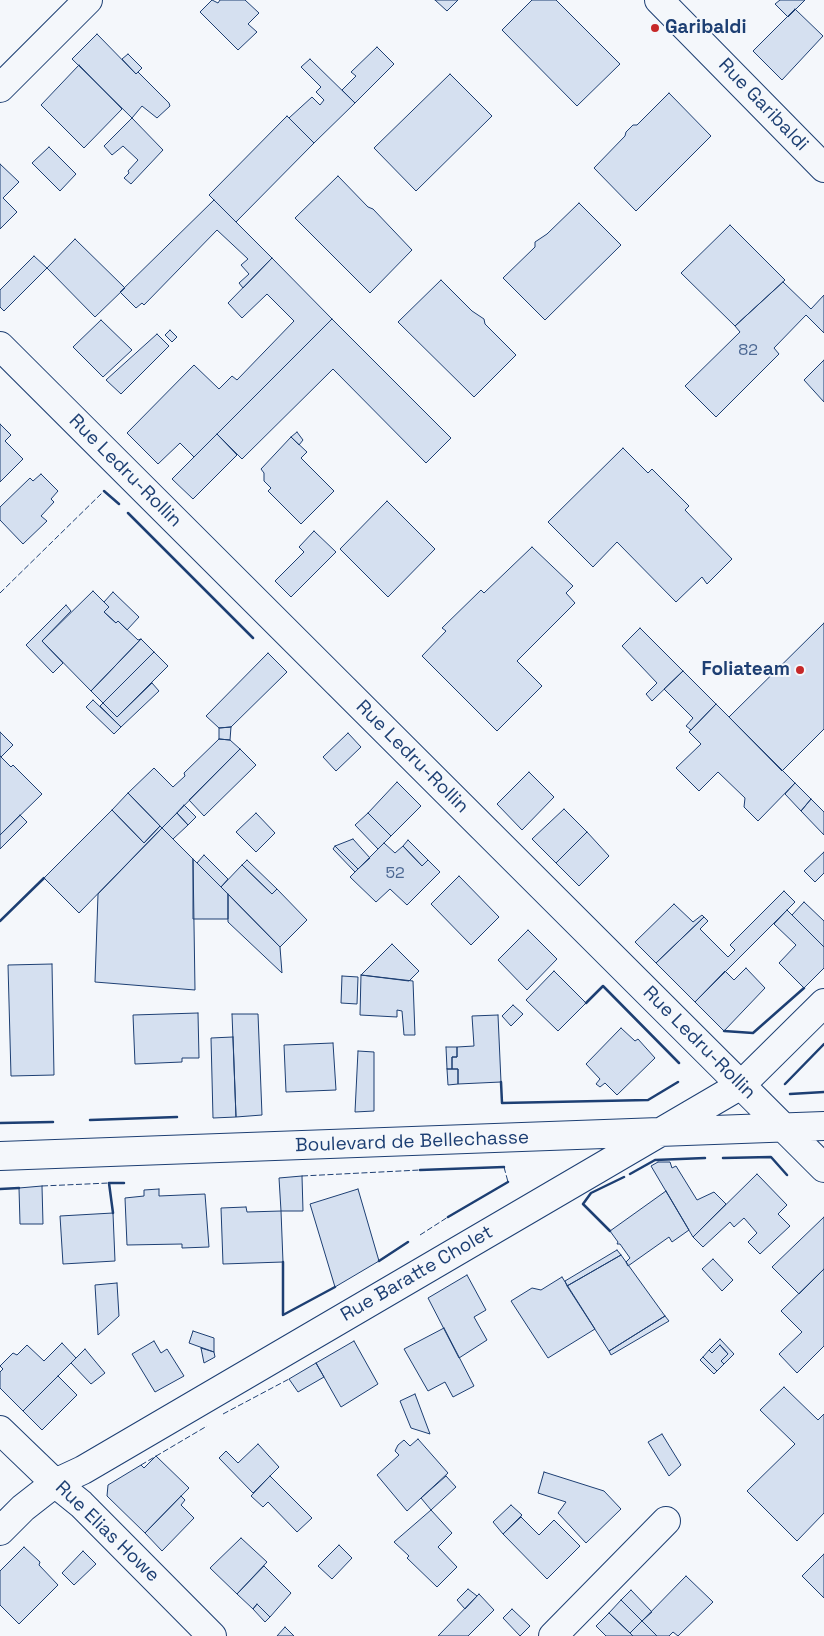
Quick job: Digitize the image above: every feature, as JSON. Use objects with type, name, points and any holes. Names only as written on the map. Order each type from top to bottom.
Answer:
[{"type":"street","points":[[0,88],[88,0]]},
{"type":"street","name":"Rue Garibaldi","points":[[659,0],[824,168]]},
{"type":"street","name":"Rue Ledru-Rollin","points":[[0,346],[824,1168]]},
{"type":"street","name":"Rue Baratte Cholet","points":[[0,1531],[23,1508],[55,1483],[83,1470],[662,1133],[741,1085],[824,1003]]},
{"type":"street","name":"Boulevard de Bellechasse","points":[[0,1156],[824,1126]]},
{"type":"street","name":"Rue Elias Howe","points":[[0,1430],[55,1483],[81,1504],[212,1636]]},
{"type":"street","points":[[552,1636],[666,1521]]},
{"type":"building","points":[[212,0],[218,3],[220,0],[245,0],[259,13],[248,24],[257,32],[238,50],[200,12]]},
{"type":"building","points":[[435,0],[458,0],[447,11]]},
{"type":"building","points":[[532,0],[556,0],[620,64],[577,106],[502,30]]},
{"type":"building","points":[[780,0],[805,0],[788,17],[775,4]]},
{"type":"building","points":[[795,9],[823,36],[782,80],[753,51]]},
{"type":"building","points":[[97,34],[136,74],[138,72],[169,103],[170,106],[157,118],[142,106],[132,118],[72,59]]},
{"type":"building","points":[[377,47],[394,64],[355,103],[342,90],[356,76],[351,72]]},
{"type":"building","points":[[128,54],[142,68],[136,74],[122,59]]},
{"type":"building","points":[[310,59],[355,103],[314,143],[289,118],[312,97],[320,105],[324,100],[316,92],[321,87],[301,67]]},
{"type":"building","points":[[79,65],[122,109],[84,148],[41,105]]},
{"type":"building","points":[[450,74],[492,116],[416,191],[374,148]]},
{"type":"building","points":[[669,93],[711,136],[636,211],[594,168],[633,125],[637,125]]},
{"type":"building","points":[[287,116],[314,143],[236,222],[209,195]]},
{"type":"building","points":[[132,118],[163,150],[131,184],[124,178],[138,160],[123,146],[112,155],[104,146]]},
{"type":"building","points":[[49,147],[76,174],[60,191],[32,163]]},
{"type":"building","points":[[0,164],[19,182],[3,198],[17,212],[0,229]]},
{"type":"building","points":[[338,176],[412,250],[370,293],[295,218]]},
{"type":"building","points":[[214,200],[272,258],[243,288],[239,283],[249,274],[241,265],[248,259],[217,230],[144,305],[142,303],[136,308],[120,292]]},
{"type":"building","points":[[579,203],[621,245],[545,320],[503,278],[535,247],[535,242],[547,234]]},
{"type":"building","points":[[730,225],[785,280],[735,326],[681,273]]},
{"type":"building","points":[[75,239],[125,288],[95,317],[47,268]]},
{"type":"building","points":[[34,256],[47,268],[4,311],[0,307],[0,290]]},
{"type":"building","points":[[272,258],[332,319],[194,457],[180,443],[158,464],[127,433],[194,365],[219,389],[232,376],[237,380],[294,321],[267,294],[242,318],[228,303]]},
{"type":"building","points":[[441,280],[472,311],[484,319],[485,324],[516,355],[474,397],[398,322]]},
{"type":"building","points":[[783,282],[811,309],[824,295],[824,333],[806,315],[774,348],[779,354],[716,417],[685,386],[740,332],[735,326]]},
{"type":"building","points":[[332,319],[451,438],[426,463],[333,369],[242,459],[217,434]]},
{"type":"building","points":[[101,320],[132,350],[103,377],[73,347]]},
{"type":"building","points":[[170,330],[177,337],[172,342],[165,335]]},
{"type":"building","points":[[157,334],[169,346],[121,394],[106,380]]},
{"type":"building","points":[[824,360],[824,402],[804,380]]},
{"type":"building","points":[[0,424],[11,435],[5,441],[23,459],[0,482]]},
{"type":"building","points":[[297,432],[303,440],[299,445],[291,437]]},
{"type":"building","points":[[217,434],[237,455],[193,499],[172,479]]},
{"type":"building","points":[[291,437],[307,452],[301,458],[334,491],[301,524],[268,491],[271,488],[264,481],[264,473],[261,469]]},
{"type":"building","points":[[623,448],[648,473],[652,469],[689,506],[685,510],[732,559],[707,584],[702,577],[676,602],[617,542],[593,567],[548,522]]},
{"type":"building","points":[[41,474],[58,491],[51,499],[54,502],[41,516],[47,521],[23,544],[0,520],[0,507],[30,478],[33,481]]},
{"type":"building","points":[[387,501],[435,549],[388,597],[340,549]]},
{"type":"building","points":[[314,531],[336,552],[291,597],[275,581],[304,552],[299,547]]},
{"type":"building","points":[[532,547],[573,586],[566,593],[575,603],[517,661],[542,686],[497,731],[422,656],[446,631],[442,628],[481,590],[484,593]]},
{"type":"building","points":[[93,591],[109,607],[104,612],[116,623],[118,621],[138,640],[141,639],[91,691],[42,641]]},
{"type":"building","points":[[113,592],[139,617],[127,630],[118,621],[116,623],[104,612],[109,607],[104,602]]},
{"type":"building","points":[[66,605],[71,611],[42,641],[63,663],[53,673],[26,645]]},
{"type":"building","name":"Foliateam","points":[[824,623],[824,729],[782,771],[729,717]]},
{"type":"building","points":[[640,628],[683,671],[652,701],[646,694],[657,683],[622,646]]},
{"type":"building","points":[[141,639],[154,652],[103,703],[91,691]]},
{"type":"building","points":[[154,652],[168,666],[117,717],[103,703]]},
{"type":"building","points":[[268,653],[287,672],[231,727],[219,728],[206,716]]},
{"type":"building","points":[[683,671],[716,704],[691,730],[686,726],[693,718],[664,689]]},
{"type":"building","points":[[152,683],[159,691],[121,727],[100,706],[103,703],[117,717]]},
{"type":"building","points":[[93,700],[121,727],[114,734],[86,707]]},
{"type":"building","points":[[716,704],[795,783],[758,821],[744,807],[745,798],[718,772],[699,791],[676,768],[701,744],[689,732]]},
{"type":"building","points":[[231,727],[230,740],[219,739],[219,728]]},
{"type":"building","points":[[0,732],[13,745],[1,757],[0,756]]},
{"type":"building","points":[[348,733],[361,747],[336,771],[323,757]]},
{"type":"building","points":[[219,739],[230,740],[240,749],[162,828],[128,793],[154,768],[173,787],[185,776],[184,773]]},
{"type":"building","points":[[240,749],[256,765],[204,816],[189,800]]},
{"type":"building","points":[[0,756],[11,767],[13,765],[42,794],[0,835]]},
{"type":"building","points":[[529,772],[554,797],[522,830],[497,804]]},
{"type":"building","points":[[397,782],[421,806],[391,836],[368,813]]},
{"type":"building","points":[[795,783],[811,799],[801,811],[785,794]]},
{"type":"building","points":[[128,793],[160,826],[144,843],[112,810]]},
{"type":"building","points":[[811,799],[824,812],[824,835],[801,811]]},
{"type":"building","points":[[184,805],[196,817],[188,825],[177,813]]},
{"type":"building","points":[[564,809],[587,832],[556,863],[532,839]]},
{"type":"building","points":[[112,810],[144,843],[160,826],[162,828],[79,913],[44,878]]},
{"type":"building","points":[[177,813],[188,825],[173,839],[162,828]]},
{"type":"building","points":[[256,813],[275,833],[256,852],[236,832]]},
{"type":"building","points":[[368,813],[391,836],[378,849],[355,825]]},
{"type":"building","points":[[20,815],[27,822],[0,849],[0,835]]},
{"type":"building","points":[[162,828],[193,859],[195,990],[95,982],[98,894]]},
{"type":"building","points":[[587,832],[609,856],[579,886],[556,863]]},
{"type":"building","points":[[353,839],[370,858],[358,869],[335,846]]},
{"type":"building","points":[[408,840],[428,860],[422,866],[403,846]]},
{"type":"building","points":[[384,843],[395,853],[403,846],[422,866],[428,860],[440,872],[407,905],[390,889],[376,902],[350,877]]},
{"type":"building","points":[[335,846],[358,869],[355,872],[333,849]]},
{"type":"building","points":[[824,852],[824,873],[815,882],[804,871]]},
{"type":"building","points":[[204,855],[228,879],[221,887],[197,863]]},
{"type":"building","points":[[193,859],[228,894],[228,919],[193,919]]},
{"type":"building","points":[[247,860],[277,889],[272,894],[242,865]]},
{"type":"building","points":[[242,865],[272,894],[277,889],[307,920],[280,947],[221,887]]},
{"type":"building","points":[[459,876],[499,917],[471,945],[431,904]]},
{"type":"building","points":[[784,891],[795,902],[695,1002],[656,963],[704,917],[708,921],[700,929],[728,957],[735,950],[730,945]]},
{"type":"building","points":[[228,894],[280,947],[282,973],[228,922]]},
{"type":"building","points":[[804,902],[824,921],[824,947],[792,915]]},
{"type":"building","points":[[674,904],[693,922],[702,915],[704,917],[656,963],[635,942]]},
{"type":"building","points":[[787,910],[824,947],[824,968],[804,988],[779,963],[796,945],[774,924]]},
{"type":"building","points":[[528,930],[557,959],[527,990],[498,960]]},
{"type":"building","points":[[392,944],[419,971],[409,981],[361,975]]},
{"type":"building","points":[[52,964],[54,1075],[11,1076],[8,965]]},
{"type":"building","points":[[746,968],[765,988],[724,1031],[695,1002],[725,971],[734,980]]},
{"type":"building","points":[[554,971],[586,1003],[558,1031],[526,1000]]},
{"type":"building","points":[[361,975],[413,981],[415,1035],[404,1035],[402,1011],[397,1010],[397,1017],[360,1015]]},
{"type":"building","points":[[342,976],[358,977],[357,1004],[341,1003]]},
{"type":"building","points":[[513,1005],[523,1014],[511,1026],[502,1016]]},
{"type":"building","points":[[198,1013],[199,1058],[182,1058],[182,1062],[135,1064],[133,1015]]},
{"type":"building","points":[[232,1014],[258,1014],[262,1115],[236,1117]]},
{"type":"building","points":[[498,1015],[501,1082],[458,1084],[458,1069],[452,1069],[452,1057],[457,1057],[457,1047],[474,1046],[472,1016]]},
{"type":"building","points":[[621,1028],[635,1041],[638,1039],[655,1058],[617,1095],[605,1083],[600,1087],[596,1084],[600,1079],[586,1064]]},
{"type":"building","points":[[233,1037],[236,1117],[213,1118],[211,1038]]},
{"type":"building","points":[[333,1043],[336,1090],[286,1092],[284,1045]]},
{"type":"building","points":[[446,1047],[457,1047],[457,1057],[452,1057],[452,1069],[447,1069]]},
{"type":"building","points":[[358,1051],[374,1052],[374,1111],[355,1112]]},
{"type":"building","points":[[447,1069],[458,1069],[458,1084],[448,1085]]},
{"type":"building","points":[[658,1162],[670,1162],[672,1168],[676,1166],[697,1200],[714,1192],[726,1204],[693,1237],[651,1166]]},
{"type":"building","points":[[757,1174],[787,1205],[778,1214],[790,1226],[760,1254],[748,1242],[757,1233],[744,1218],[734,1227],[730,1222],[703,1247],[693,1237]]},
{"type":"building","points":[[302,1176],[303,1211],[281,1211],[279,1178]]},
{"type":"building","points":[[42,1186],[43,1224],[20,1224],[19,1188]]},
{"type":"building","points":[[159,1189],[159,1196],[205,1194],[209,1247],[182,1248],[182,1244],[127,1245],[125,1198],[144,1196],[144,1190]]},
{"type":"building","points":[[358,1189],[379,1261],[335,1287],[310,1204]]},
{"type":"building","points":[[666,1191],[689,1230],[672,1242],[669,1237],[628,1266],[626,1262],[630,1258],[620,1244],[617,1244],[618,1242],[610,1231]]},
{"type":"building","points":[[246,1207],[247,1212],[281,1211],[283,1262],[223,1264],[221,1208]]},
{"type":"building","points":[[113,1213],[115,1261],[63,1264],[60,1216]]},
{"type":"building","points":[[824,1217],[824,1269],[799,1294],[772,1267]]},
{"type":"building","points":[[617,1250],[621,1255],[567,1286],[565,1281]]},
{"type":"building","points":[[621,1255],[665,1316],[609,1351],[567,1286]]},
{"type":"building","points":[[713,1259],[733,1280],[722,1291],[702,1269]]},
{"type":"building","points":[[824,1269],[824,1346],[797,1373],[779,1354],[802,1332],[781,1311]]},
{"type":"building","points":[[467,1275],[486,1310],[474,1317],[487,1340],[459,1358],[428,1298]]},
{"type":"building","points":[[562,1277],[595,1329],[548,1358],[511,1301],[532,1288],[541,1290]]},
{"type":"building","points":[[117,1283],[119,1316],[98,1335],[95,1285]]},
{"type":"building","points":[[665,1316],[669,1321],[611,1355],[609,1351]]},
{"type":"building","points":[[444,1328],[474,1386],[453,1397],[445,1382],[428,1391],[404,1349]]},
{"type":"building","points":[[193,1331],[214,1338],[214,1352],[189,1343]]},
{"type":"building","points":[[720,1339],[734,1354],[724,1364],[721,1361],[728,1354],[720,1345],[712,1353],[709,1350]]},
{"type":"building","points":[[154,1341],[161,1353],[167,1349],[184,1376],[155,1392],[132,1354]]},
{"type":"building","points":[[354,1341],[378,1384],[341,1407],[316,1363]]},
{"type":"building","points":[[62,1343],[76,1358],[23,1411],[0,1388],[0,1372],[3,1369],[0,1366],[13,1353],[17,1355],[27,1345],[44,1361]]},
{"type":"building","points":[[720,1345],[728,1354],[721,1361],[724,1364],[717,1371],[703,1357],[709,1350],[712,1353]]},
{"type":"building","points":[[201,1348],[214,1352],[215,1357],[204,1363]]},
{"type":"building","points":[[85,1349],[105,1373],[91,1384],[71,1363]]},
{"type":"building","points":[[703,1357],[717,1371],[714,1374],[700,1360]]},
{"type":"building","points":[[316,1363],[324,1377],[298,1392],[289,1379]]},
{"type":"building","points":[[58,1376],[77,1395],[42,1430],[23,1411]]},
{"type":"building","points":[[784,1387],[818,1420],[824,1414],[824,1513],[797,1541],[747,1491],[795,1444],[760,1410]]},
{"type":"building","points":[[415,1394],[430,1434],[411,1428],[400,1401]]},
{"type":"building","points":[[662,1434],[681,1465],[669,1476],[648,1442]]},
{"type":"building","points":[[418,1439],[448,1473],[407,1511],[377,1475],[399,1455],[395,1451],[398,1445],[404,1440],[410,1446]]},
{"type":"building","points":[[258,1444],[279,1467],[253,1493],[219,1458],[226,1451],[238,1463]]},
{"type":"building","points":[[156,1456],[189,1488],[145,1533],[107,1496],[108,1485],[141,1465],[144,1468]]},
{"type":"building","points":[[544,1472],[604,1491],[621,1509],[586,1543],[558,1513],[566,1502],[538,1493]]},
{"type":"building","points":[[270,1476],[312,1518],[297,1532],[268,1502],[263,1507],[251,1496]]},
{"type":"building","points":[[446,1476],[456,1487],[431,1510],[421,1498]]},
{"type":"building","points":[[181,1496],[185,1500],[181,1505],[194,1518],[162,1551],[145,1533]]},
{"type":"building","points":[[511,1505],[522,1515],[503,1534],[493,1522]]},
{"type":"building","points":[[431,1510],[452,1533],[438,1547],[457,1567],[437,1587],[407,1558],[409,1556],[394,1542]]},
{"type":"building","points":[[521,1517],[539,1535],[554,1520],[580,1546],[547,1579],[503,1534]]},
{"type":"building","points":[[241,1538],[267,1562],[237,1594],[210,1568]]},
{"type":"building","points":[[339,1545],[352,1558],[332,1579],[318,1566]]},
{"type":"building","points":[[24,1547],[40,1562],[39,1565],[58,1585],[19,1624],[0,1605],[0,1571]]},
{"type":"building","points":[[83,1551],[96,1564],[74,1585],[62,1573]]},
{"type":"building","points":[[824,1554],[824,1598],[802,1576]]},
{"type":"building","points":[[264,1566],[291,1593],[270,1617],[257,1604],[253,1609],[237,1594]]},
{"type":"building","points":[[686,1576],[713,1602],[678,1636],[673,1632],[669,1636],[657,1636],[642,1621]]},
{"type":"building","points":[[468,1589],[477,1596],[465,1609],[457,1600]]},
{"type":"building","points":[[631,1590],[652,1612],[642,1621],[621,1600]]},
{"type":"building","points":[[479,1594],[494,1610],[468,1636],[438,1636]]},
{"type":"building","points":[[621,1600],[642,1621],[630,1633],[609,1613]]},
{"type":"building","points":[[257,1604],[270,1617],[265,1622],[253,1609]]},
{"type":"building","points":[[512,1609],[530,1626],[520,1636],[503,1618]]},
{"type":"building","points":[[609,1613],[633,1636],[606,1636],[596,1626]]},
{"type":"building","points":[[642,1621],[657,1636],[633,1636],[630,1633]]},
{"type":"building","points":[[285,1627],[294,1636],[277,1636]]},
{"type":"fence","points":[[0,593],[104,491]]},
{"type":"fence","points":[[504,1167],[508,1182]]},
{"type":"fence","points":[[302,1176],[420,1170]]},
{"type":"fence","points":[[42,1186],[109,1183]]},
{"type":"fence","points":[[420,1235],[448,1217]]},
{"type":"fence","points":[[223,1414],[289,1379]]},
{"type":"fence","points":[[141,1465],[207,1426]]},
{"type":"wall","points":[[104,491],[119,504]]},
{"type":"wall","points":[[128,513],[253,638]]},
{"type":"wall","points":[[0,921],[44,878]]},
{"type":"wall","points":[[586,1003],[603,986],[679,1063]]},
{"type":"wall","points":[[724,1031],[753,1033],[804,988]]},
{"type":"wall","points":[[785,1084],[824,1044]]},
{"type":"wall","points":[[501,1082],[502,1103],[648,1100],[678,1082]]},
{"type":"wall","points":[[790,1094],[824,1092]]},
{"type":"wall","points":[[90,1120],[177,1117]]},
{"type":"wall","points":[[0,1123],[53,1122]]},
{"type":"wall","points":[[723,1158],[771,1157],[787,1175]]},
{"type":"wall","points":[[630,1174],[655,1160],[705,1158]]},
{"type":"wall","points":[[420,1170],[504,1167]]},
{"type":"wall","points":[[610,1231],[583,1204],[591,1193],[624,1177]]},
{"type":"wall","points":[[448,1217],[508,1182]]},
{"type":"wall","points":[[113,1213],[109,1183],[124,1183]]},
{"type":"wall","points":[[0,1189],[19,1188]]},
{"type":"wall","points":[[379,1261],[408,1242]]},
{"type":"wall","points":[[283,1262],[283,1315],[335,1287]]},
{"type":"place","name":"Garibaldi","points":[[655,28]]},
{"type":"place","name":"Foliateam","points":[[800,670]]}]
